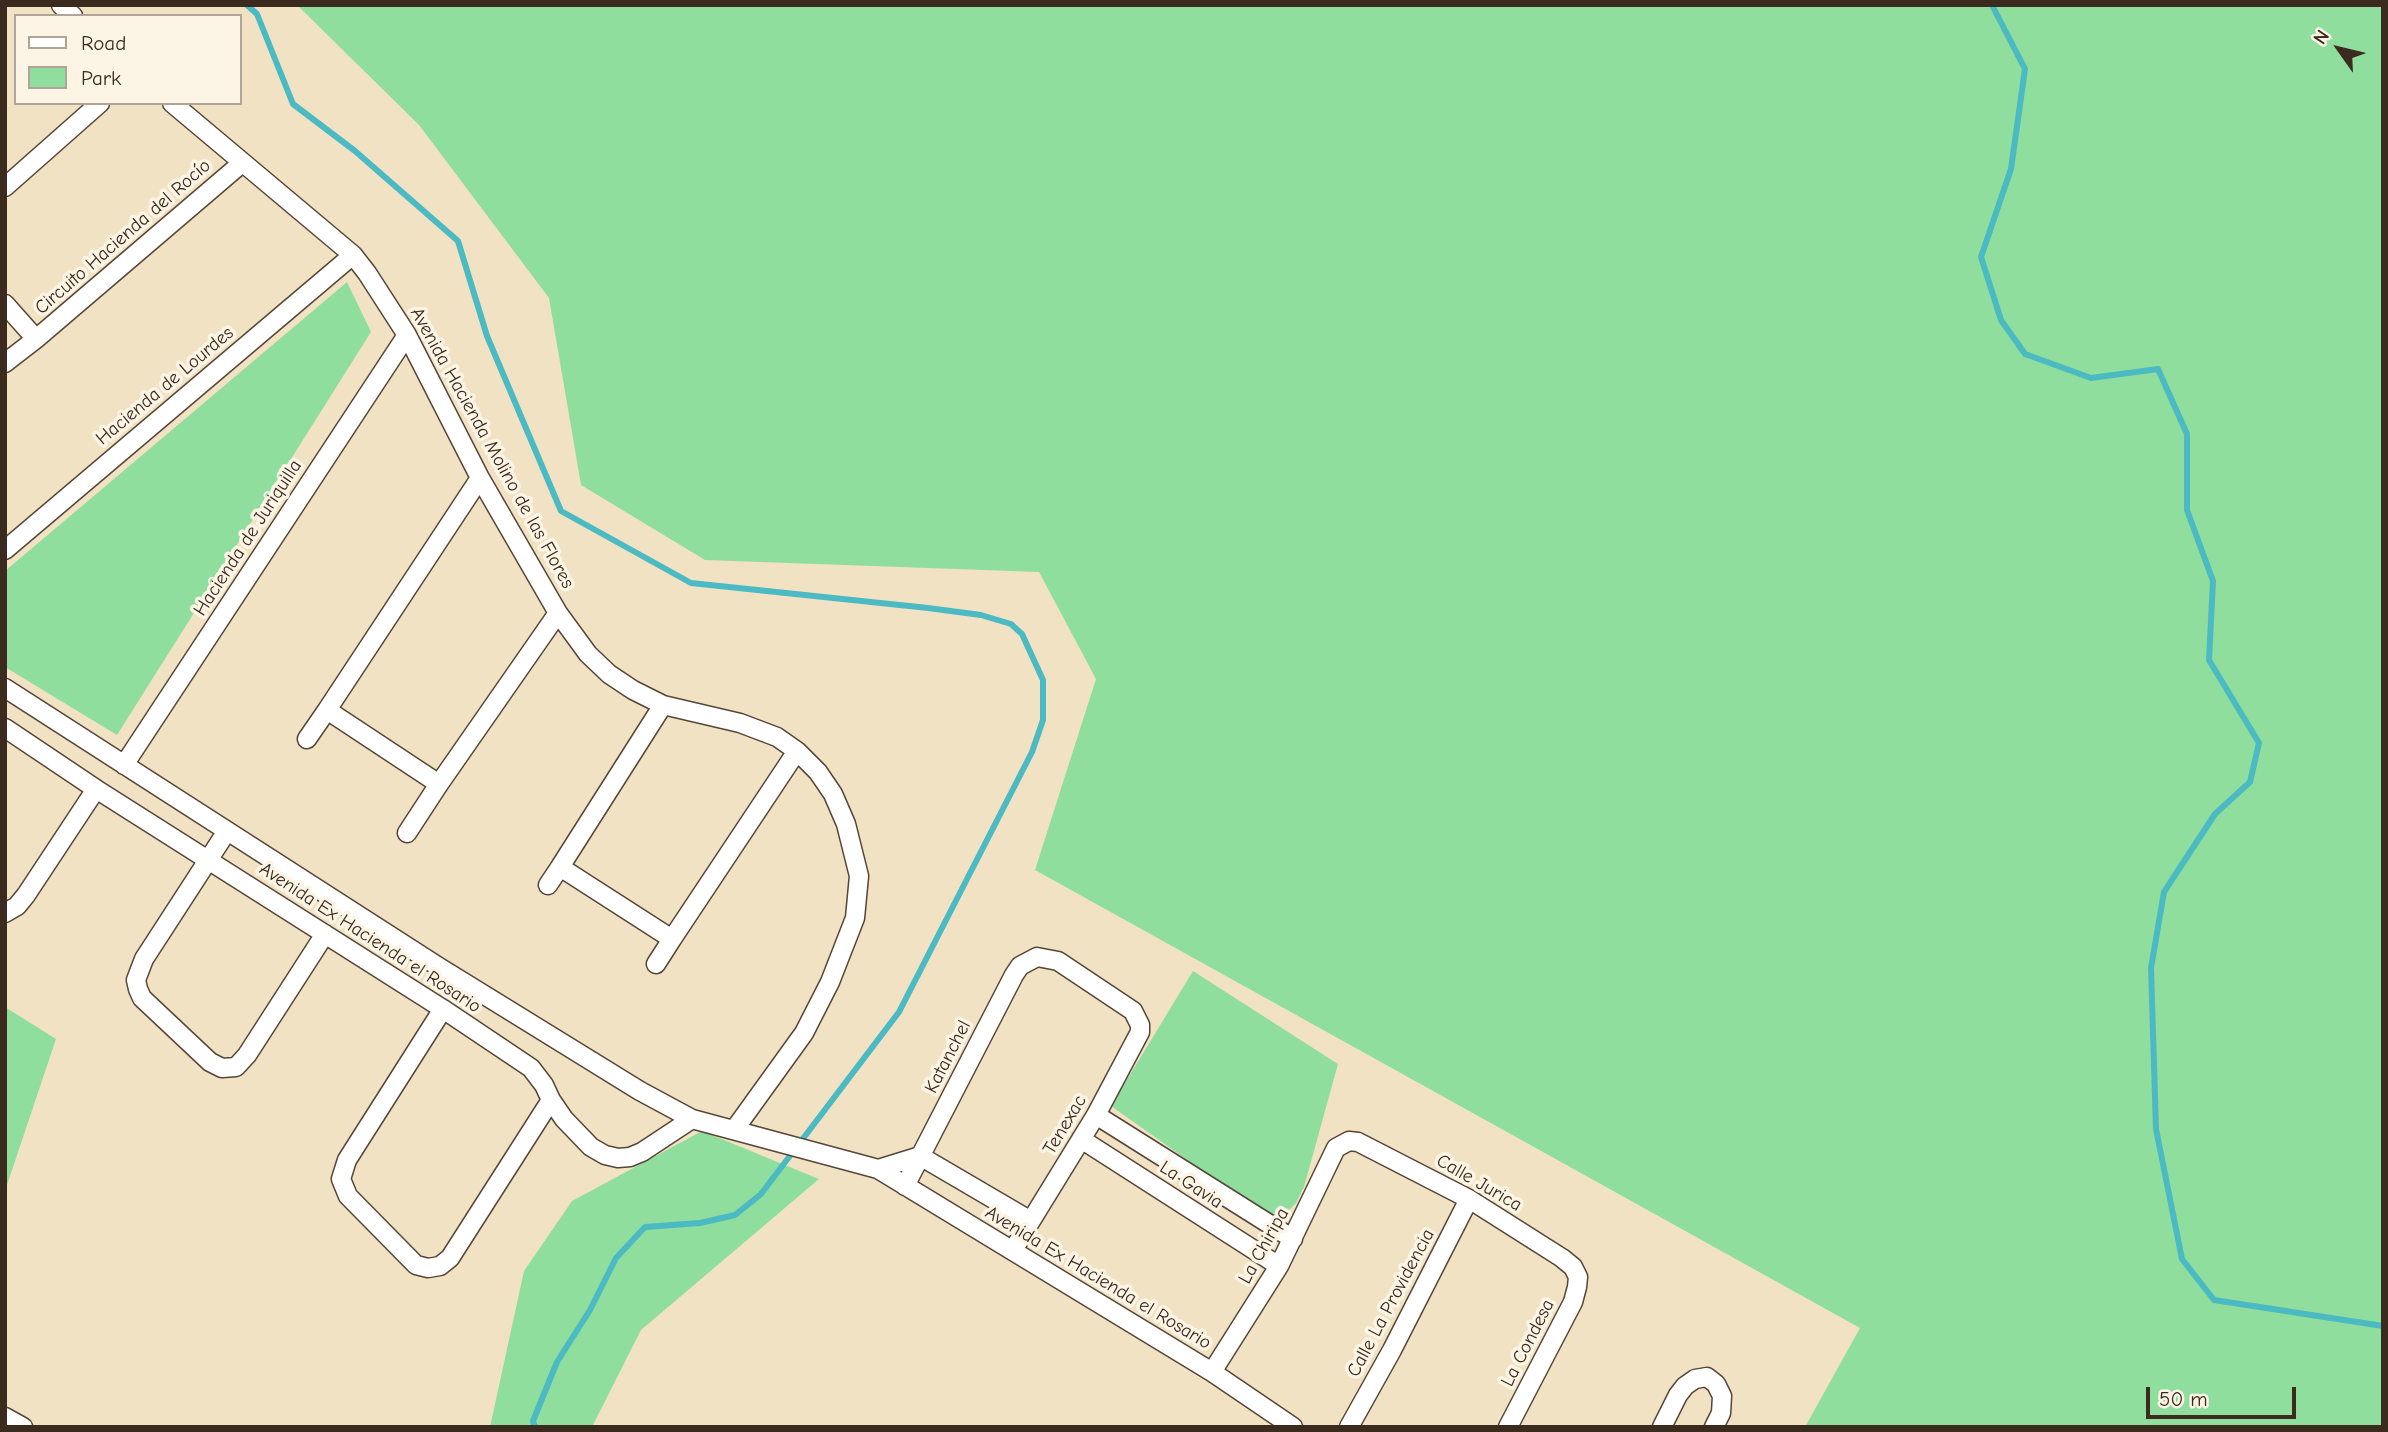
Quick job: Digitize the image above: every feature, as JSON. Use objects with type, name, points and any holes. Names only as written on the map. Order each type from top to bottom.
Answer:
[{"type":"street","points":[[5,187],[98,105]]},
{"type":"street","name":"Avenida Hacienda Molino de las Flores","points":[[174,105],[353,255],[379,289],[407,335],[480,478],[558,613],[588,654],[609,674],[663,705],[758,729],[777,737],[797,751],[817,772],[832,794],[846,824],[859,876],[858,899],[846,946],[818,1007],[790,1054],[734,1130]]},
{"type":"street","name":"Circuito Hacienda del Rocío","points":[[5,304],[36,339],[242,163]]},
{"type":"street","name":"Hacienda de Lourdes","points":[[5,550],[353,255]]},
{"type":"street","name":"Hacienda de Juriquilla","points":[[124,765],[407,335]]},
{"type":"street","points":[[5,363],[36,339]]},
{"type":"street","points":[[307,739],[480,478]]},
{"type":"street","points":[[407,833],[558,613]]},
{"type":"street","name":"Avenida Ex Hacienda el Rosario","points":[[5,688],[640,1091],[692,1119],[878,1168],[1212,1372],[1293,1427]]},
{"type":"street","points":[[548,885],[663,705]]},
{"type":"street","points":[[327,710],[439,784]]},
{"type":"street","name":"Avenida Ex Hacienda el Rosario","points":[[5,728],[531,1068],[564,1119],[591,1147],[605,1155],[618,1158],[642,1152],[692,1119]]},
{"type":"street","points":[[656,964],[797,751]]},
{"type":"street","points":[[5,914],[17,906],[26,895],[96,789]]},
{"type":"street","points":[[227,831],[144,959],[136,980],[142,998],[211,1062],[228,1069],[236,1067],[325,934]]},
{"type":"street","points":[[560,867],[672,939]]},
{"type":"street","name":"Tenexac","points":[[1013,1250],[1096,1115],[1137,1040],[1140,1025],[1138,1018],[1127,1006],[1058,961],[1037,957]]},
{"type":"street","name":"Katanchel","points":[[905,1186],[1014,975],[1028,960],[1037,957]]},
{"type":"street","points":[[443,1009],[347,1160],[341,1179],[348,1196],[416,1265],[428,1268],[440,1266],[450,1258],[551,1100]]},
{"type":"street","name":"La Gavia","points":[[1096,1115],[1293,1239]]},
{"type":"street","name":"La Gavia","points":[[1081,1139],[1279,1266]]},
{"type":"street","name":"La Chiripa","points":[[1212,1372],[1279,1266],[1336,1147],[1349,1141]]},
{"type":"street","name":"Calle Jurica","points":[[1349,1141],[1358,1142],[1469,1199],[1562,1258],[1573,1267],[1578,1277]]},
{"type":"street","name":"Avenida Ex Hacienda el Rosario","points":[[878,1168],[920,1156],[1031,1221]]},
{"type":"street","name":"Calle La Providencia","points":[[1349,1427],[1392,1350],[1469,1199]]},
{"type":"street","name":"La Condesa","points":[[1508,1427],[1569,1311],[1578,1277]]},
{"type":"street","points":[[1662,1427],[1685,1386],[1695,1379],[1707,1377],[1716,1384],[1723,1396],[1721,1413],[1714,1427]]},
{"type":"street","points":[[5,1417],[23,1427]]},
{"type":"green space","points":[[297,5],[2383,5],[2383,1427],[1805,1427],[1860,1328],[1035,870],[1096,679],[1039,572],[705,560],[581,485],[549,298],[419,125]]},
{"type":"green space","points":[[347,282],[371,332],[117,735],[5,667],[5,571]]},
{"type":"green space","points":[[1193,971],[1338,1064],[1304,1187],[1296,1203],[1276,1218],[1265,1215],[1111,1106]]},
{"type":"green space","points":[[5,1007],[56,1039],[5,1191]]},
{"type":"green space","points":[[702,1131],[819,1179],[641,1330],[592,1427],[490,1427],[524,1271],[572,1201]]},
{"type":"waterway","points":[[247,5],[257,14],[293,104],[355,151],[458,241],[487,336],[561,511],[691,583],[928,608],[981,615],[1011,624],[1022,634],[1043,680],[1043,720],[1032,752],[899,1012],[761,1194],[735,1215],[700,1223],[645,1227],[616,1258],[590,1310],[557,1362],[533,1421],[535,1427]]},
{"type":"waterway","points":[[1992,5],[2025,69],[2011,169],[1981,257],[2001,320],[2025,354],[2091,378],[2158,369],[2187,434],[2187,510],[2213,581],[2209,660],[2259,743],[2250,782],[2215,814],[2164,892],[2151,968],[2156,1129],[2182,1259],[2214,1300],[2383,1326]]}]
